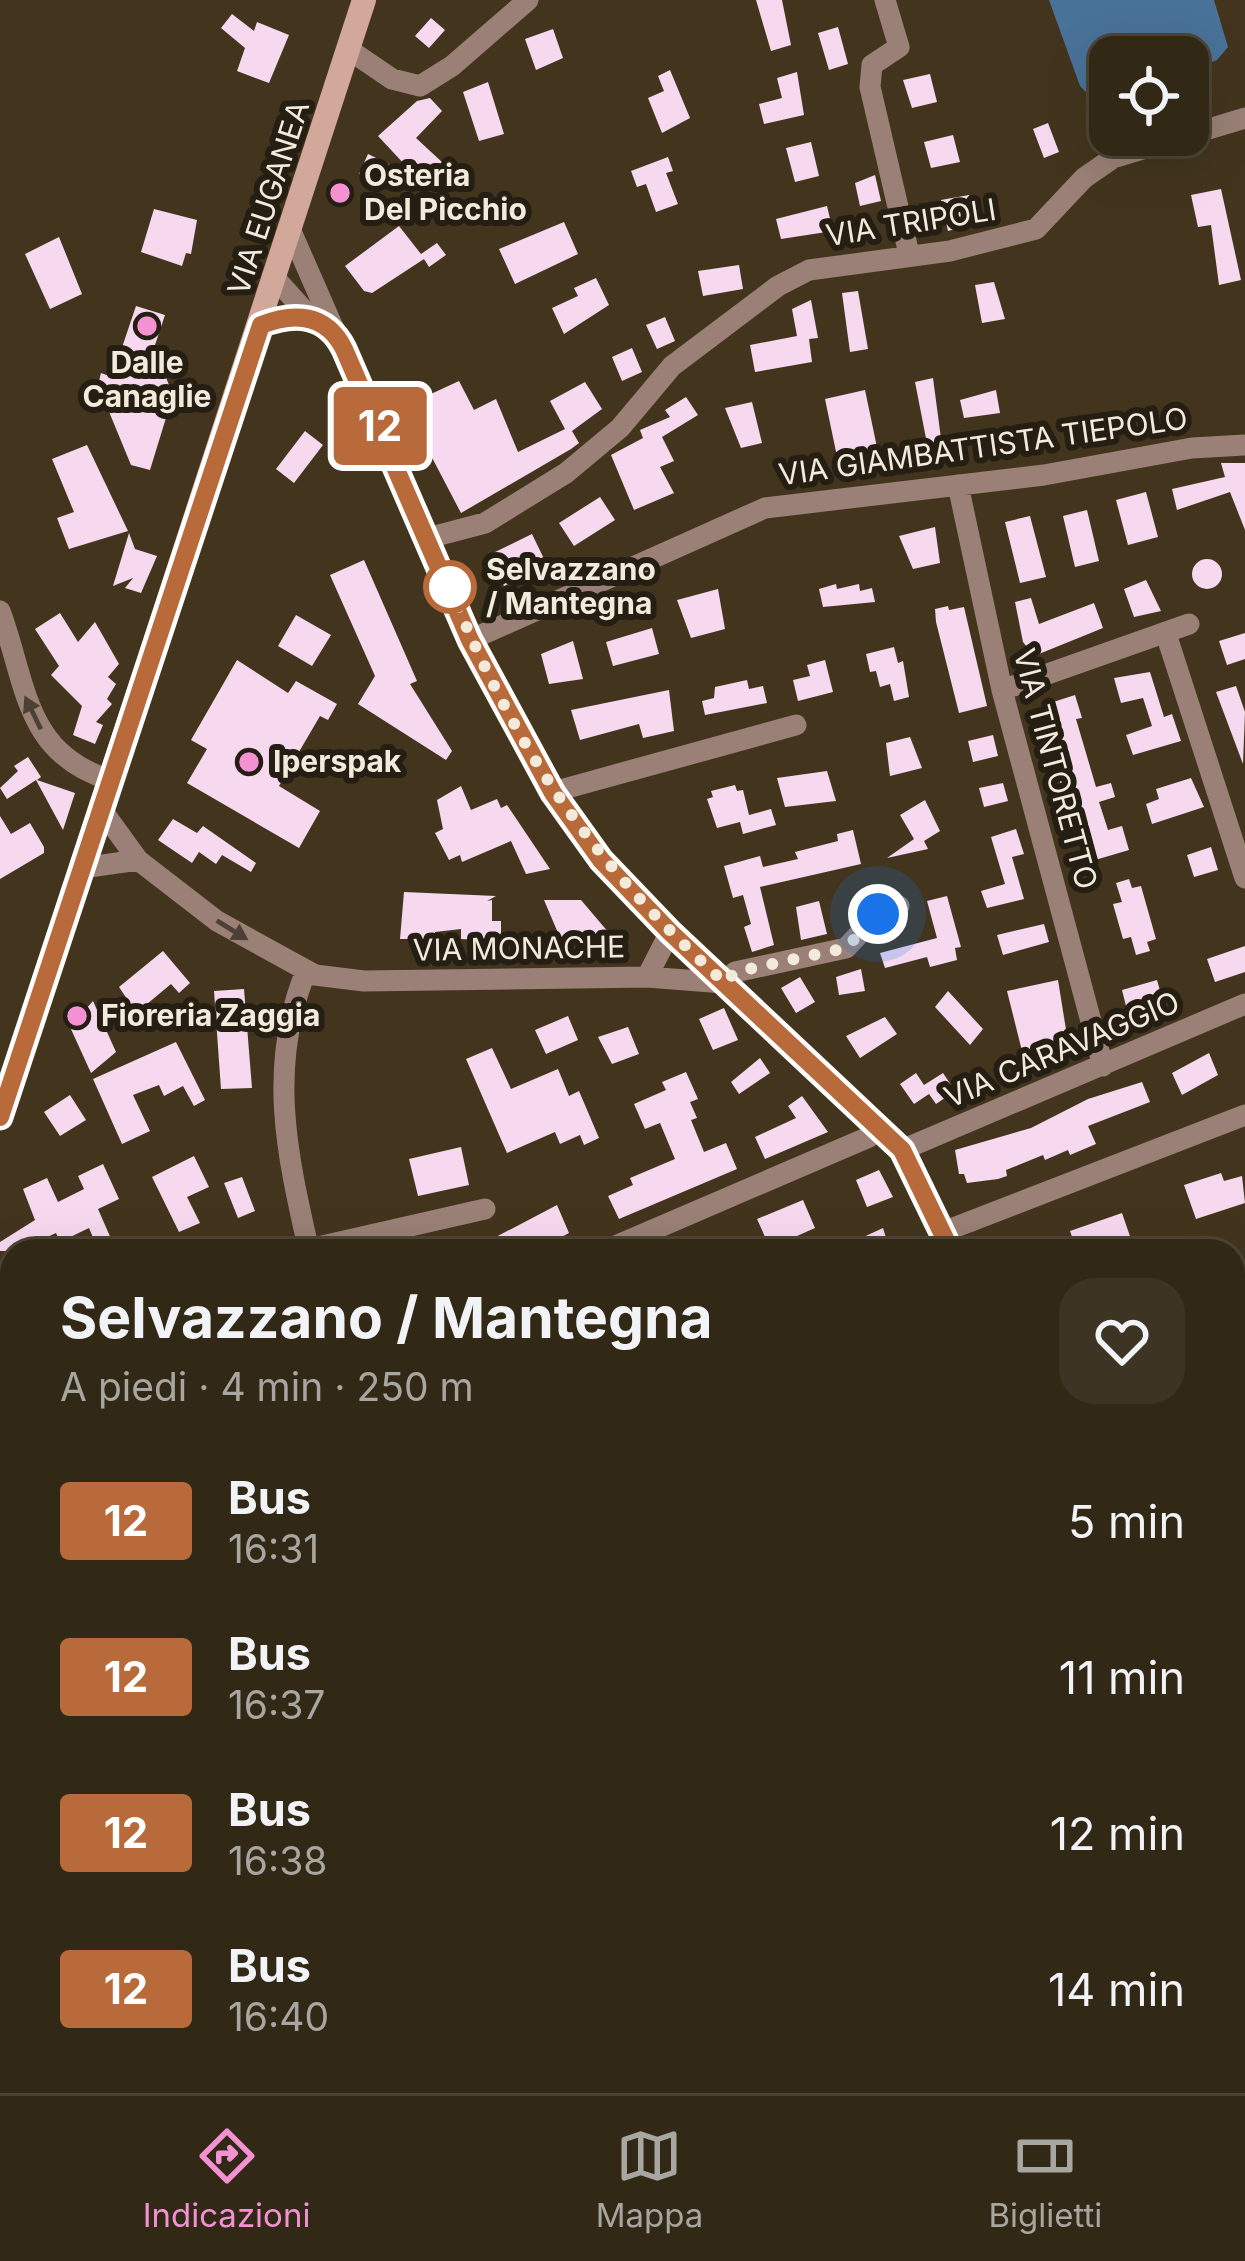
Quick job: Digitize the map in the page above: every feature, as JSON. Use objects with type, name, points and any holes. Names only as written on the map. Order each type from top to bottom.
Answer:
[{"type":"street","name":"VIA EUGANEA","points":[[0,1117],[364,0]]},
{"type":"street","points":[[348,49],[392,79],[420,86],[452,66],[528,0]]},
{"type":"street","points":[[885,0],[899,47],[872,65],[870,87],[909,254]]},
{"type":"street","name":"VIA TRIPOLI","points":[[428,538],[485,523],[566,473],[620,428],[672,366],[778,286],[808,271],[950,251],[1036,229],[1084,178],[1113,158],[1245,118]]},
{"type":"street","points":[[290,229],[470,640],[553,793],[601,860],[670,932],[902,1150],[946,1239]]},
{"type":"street","points":[[274,277],[296,274],[316,281]]},
{"type":"street","points":[[274,277],[309,316],[338,337]]},
{"type":"street","points":[[261,325],[284,316],[309,316]]},
{"type":"street","name":"VIA GIAMBATTISTA TIEPOLO","points":[[470,640],[765,508],[958,485],[1192,448],[1245,445]]},
{"type":"street","name":"VIA TINTORETTO","points":[[958,485],[1002,690],[1102,1066]]},
{"type":"street","points":[[0,611],[27,704],[48,741],[62,758],[110,780]]},
{"type":"street","points":[[1002,690],[1189,624]]},
{"type":"street","points":[[1166,634],[1245,878]]},
{"type":"street","points":[[553,793],[796,725]]},
{"type":"street","name":"VIA MONACHE","points":[[101,809],[138,860],[217,921],[306,971],[364,981],[647,976],[725,983]]},
{"type":"street","points":[[82,868],[138,860]]},
{"type":"street","points":[[725,983],[735,972],[846,948],[878,914],[899,906]]},
{"type":"street","points":[[647,976],[670,932]]},
{"type":"street","points":[[306,971],[282,1055],[281,1114],[307,1239]]},
{"type":"street","name":"VIA CARAVAGGIO","points":[[902,1150],[1245,1004]]},
{"type":"street","points":[[954,1239],[1245,1115]]},
{"type":"street","points":[[632,1239],[868,1137],[877,1128]]},
{"type":"street","points":[[356,1239],[485,1209]]},
{"type":"water","points":[[1049,0],[1214,0],[1228,47],[1217,60],[1209,63],[1209,36],[1089,36],[1089,95],[1080,86]]},
{"type":"building","points":[[756,0],[782,0],[791,45],[771,51]]},
{"type":"building","points":[[232,14],[254,31],[257,22],[289,35],[269,83],[237,71],[245,48],[221,28]]},
{"type":"building","points":[[431,18],[445,30],[429,48],[415,36]]},
{"type":"building","points":[[838,27],[848,64],[829,70],[818,33]]},
{"type":"building","points":[[553,29],[563,58],[536,70],[525,39]]},
{"type":"building","points":[[670,70],[690,118],[662,133],[648,98],[664,91],[658,76]]},
{"type":"building","points":[[797,72],[804,115],[764,124],[759,104],[782,98],[777,78]]},
{"type":"building","points":[[930,74],[937,102],[912,108],[903,80]]},
{"type":"building","points":[[488,82],[504,134],[479,141],[463,92]]},
{"type":"building","points":[[430,98],[442,111],[416,138],[443,163],[433,174],[410,159],[406,166],[378,136],[417,101]]},
{"type":"building","points":[[1048,123],[1059,152],[1044,158],[1033,129]]},
{"type":"building","points":[[953,135],[960,162],[931,168],[924,142]]},
{"type":"building","points":[[811,142],[819,176],[795,182],[786,148]]},
{"type":"building","points":[[368,154],[403,171],[395,183],[359,174]]},
{"type":"building","points":[[668,157],[673,171],[666,173],[678,204],[656,212],[646,184],[637,187],[631,171]]},
{"type":"building","points":[[875,175],[881,201],[860,206],[855,183]]},
{"type":"building","points":[[1221,189],[1241,280],[1219,285],[1211,225],[1198,227],[1191,195]]},
{"type":"building","points":[[969,195],[974,224],[948,231],[941,200]]},
{"type":"building","points":[[827,206],[833,231],[781,239],[776,219]]},
{"type":"building","points":[[154,209],[197,220],[191,254],[186,253],[182,266],[141,252]]},
{"type":"building","points":[[564,222],[578,254],[515,284],[499,249]]},
{"type":"building","points":[[399,226],[421,254],[437,243],[446,255],[429,267],[424,259],[372,293],[364,291],[345,266]]},
{"type":"building","points":[[59,237],[82,294],[50,309],[25,254]]},
{"type":"building","points":[[739,265],[743,289],[703,296],[698,271]]},
{"type":"building","points":[[596,278],[609,305],[564,334],[552,308],[578,296],[574,288]]},
{"type":"building","points":[[994,282],[1005,319],[982,323],[975,285]]},
{"type":"building","points":[[858,291],[868,349],[850,352],[842,293]]},
{"type":"building","points":[[811,300],[818,338],[809,339],[812,362],[755,372],[750,345],[797,336],[792,309]]},
{"type":"building","points":[[136,306],[165,315],[147,369],[165,375],[173,395],[150,470],[131,465],[98,385],[101,373],[112,377]]},
{"type":"building","points":[[665,317],[675,341],[657,349],[646,325]]},
{"type":"building","points":[[632,348],[642,372],[622,381],[612,357]]},
{"type":"building","points":[[933,378],[942,446],[947,445],[950,460],[931,464],[915,382]]},
{"type":"building","points":[[459,381],[474,410],[496,399],[518,452],[565,429],[550,401],[585,382],[602,409],[572,431],[579,443],[571,449],[461,513],[405,406]]},
{"type":"building","points":[[865,390],[879,457],[839,466],[825,399]]},
{"type":"building","points":[[996,390],[1000,413],[964,418],[960,400]]},
{"type":"building","points":[[686,397],[698,415],[662,437],[674,461],[660,467],[674,493],[634,510],[611,455],[643,438],[640,430],[670,417],[665,410]]},
{"type":"building","points":[[752,402],[762,443],[741,448],[725,408]]},
{"type":"building","points":[[305,431],[323,445],[294,483],[276,469]]},
{"type":"building","points":[[87,445],[128,531],[69,549],[57,518],[74,512],[52,459]]},
{"type":"building","points":[[1221,463],[1245,463],[1245,530],[1230,492],[1177,510],[1172,489],[1225,477]]},
{"type":"building","points":[[1146,492],[1158,537],[1128,545],[1116,500]]},
{"type":"building","points":[[600,497],[615,520],[574,546],[559,523]]},
{"type":"building","points":[[1087,510],[1099,561],[1075,567],[1063,516]]},
{"type":"building","points":[[1030,516],[1046,577],[1020,583],[1005,522]]},
{"type":"building","points":[[935,527],[940,563],[913,569],[899,536]]},
{"type":"building","points":[[129,533],[135,549],[157,556],[141,593],[125,588],[133,578],[113,586]]},
{"type":"building","points":[[532,534],[547,565],[504,586],[489,555]]},
{"type":"building","points":[[1207,559],[1218,563],[1222,574],[1218,585],[1207,589],[1196,585],[1192,574],[1196,563]]},
{"type":"building","points":[[364,560],[417,681],[410,684],[452,751],[446,760],[358,704],[375,676],[330,575]]},
{"type":"building","points":[[1146,580],[1161,611],[1134,617],[1124,589]]},
{"type":"building","points":[[836,584],[837,589],[859,584],[860,591],[872,588],[875,602],[823,607],[819,589]]},
{"type":"building","points":[[718,589],[725,629],[691,638],[677,600]]},
{"type":"building","points":[[1031,598],[1039,624],[1094,603],[1103,628],[1034,656],[1023,642],[1015,602]]},
{"type":"building","points":[[948,606],[949,610],[964,607],[987,706],[959,713],[936,622],[935,609]]},
{"type":"building","points":[[60,613],[78,642],[95,622],[119,664],[108,677],[116,684],[107,699],[112,704],[96,722],[103,725],[95,744],[73,735],[82,706],[51,675],[59,666],[35,629]]},
{"type":"building","points":[[296,615],[331,635],[312,666],[278,646]]},
{"type":"building","points":[[652,628],[659,654],[613,666],[606,642]]},
{"type":"building","points":[[1245,633],[1245,659],[1227,665],[1219,641]]},
{"type":"building","points":[[573,641],[583,679],[549,684],[541,654]]},
{"type":"building","points":[[894,647],[898,663],[903,661],[909,697],[894,701],[890,684],[880,687],[876,671],[870,672],[866,654]]},
{"type":"building","points":[[237,660],[288,693],[296,681],[337,704],[328,720],[320,716],[279,786],[320,811],[299,848],[187,783],[207,749],[191,740]]},
{"type":"building","points":[[825,660],[833,692],[798,701],[793,680],[810,676],[807,665]]},
{"type":"building","points":[[1150,672],[1164,717],[1172,714],[1181,741],[1133,755],[1126,735],[1152,726],[1143,698],[1121,703],[1114,678]]},
{"type":"building","points":[[747,680],[749,689],[763,686],[767,703],[705,715],[702,701],[714,698],[715,687]]},
{"type":"building","points":[[1236,686],[1245,712],[1243,764],[1216,692]]},
{"type":"building","points":[[669,690],[674,731],[643,738],[639,724],[580,740],[571,710]]},
{"type":"building","points":[[1075,695],[1082,718],[1076,719],[1096,787],[1111,783],[1115,797],[1099,802],[1108,830],[1122,826],[1129,850],[1085,863],[1049,746],[1056,744],[1044,705]]},
{"type":"building","points":[[993,735],[998,756],[973,762],[968,741]]},
{"type":"building","points":[[910,737],[922,768],[890,776],[886,743]]},
{"type":"building","points":[[28,757],[41,777],[37,780],[75,793],[63,830],[36,780],[7,799],[0,788],[18,771],[14,766]]},
{"type":"building","points":[[827,771],[836,801],[785,807],[777,778]]},
{"type":"building","points":[[1191,778],[1204,807],[1152,824],[1146,804],[1159,799],[1156,789]]},
{"type":"building","points":[[1003,783],[1008,801],[984,807],[979,788]]},
{"type":"building","points":[[735,785],[737,791],[743,790],[749,815],[771,809],[776,825],[743,834],[740,822],[717,828],[707,799],[713,797],[711,791]]},
{"type":"building","points":[[461,786],[471,810],[497,799],[501,808],[507,805],[550,869],[526,874],[511,841],[462,862],[460,855],[449,860],[435,833],[443,829],[437,800]]},
{"type":"building","points":[[925,800],[940,831],[924,841],[928,849],[887,858],[914,839],[900,815]]},
{"type":"building","points":[[0,816],[11,834],[30,823],[44,853],[0,879]]},
{"type":"building","points":[[173,819],[197,833],[203,826],[256,863],[251,872],[222,855],[216,864],[199,852],[192,863],[158,840]]},
{"type":"building","points":[[1016,829],[1024,854],[1012,857],[1024,899],[987,908],[981,891],[1005,884],[991,837]]},
{"type":"building","points":[[853,830],[861,864],[760,887],[774,945],[752,952],[744,927],[751,924],[743,895],[733,898],[724,866],[760,856],[763,867],[798,859],[795,852],[838,841],[837,834]]},
{"type":"building","points":[[1211,847],[1218,870],[1194,877],[1187,855]]},
{"type":"building","points":[[1129,879],[1132,888],[1141,886],[1156,939],[1147,942],[1150,951],[1136,955],[1131,937],[1123,939],[1113,904],[1122,902],[1116,883]]},
{"type":"building","points":[[404,892],[496,896],[487,901],[492,900],[492,921],[501,921],[501,941],[461,939],[461,929],[435,932],[435,939],[400,939]]},
{"type":"building","points":[[947,896],[961,947],[955,948],[957,960],[930,967],[927,957],[885,968],[880,953],[937,938],[927,901]]},
{"type":"building","points":[[544,900],[581,900],[615,940],[561,940]]},
{"type":"building","points":[[819,901],[827,934],[801,940],[796,907]]},
{"type":"building","points":[[1044,924],[1049,942],[1003,955],[997,935]]},
{"type":"building","points":[[1245,946],[1245,972],[1215,982],[1207,959]]},
{"type":"building","points":[[163,951],[190,983],[179,993],[171,984],[147,1004],[152,1010],[141,1020],[119,987]]},
{"type":"building","points":[[861,969],[865,991],[839,995],[836,977]]},
{"type":"building","points":[[800,977],[815,1002],[796,1013],[781,988]]},
{"type":"building","points":[[1058,980],[1068,1042],[1024,1059],[1007,991]]},
{"type":"building","points":[[1157,980],[1166,1012],[1130,1022],[1122,990]]},
{"type":"building","points":[[244,989],[252,1088],[221,1089],[214,991]]},
{"type":"building","points":[[948,991],[983,1029],[970,1045],[935,1007]]},
{"type":"building","points":[[93,1001],[116,1052],[91,1073],[70,1027]]},
{"type":"building","points":[[724,1008],[738,1040],[713,1050],[699,1019]]},
{"type":"building","points":[[568,1016],[578,1040],[546,1054],[535,1030]]},
{"type":"building","points":[[885,1017],[897,1034],[860,1058],[846,1036]]},
{"type":"building","points":[[628,1027],[639,1054],[612,1064],[598,1037]]},
{"type":"building","points":[[176,1042],[205,1100],[194,1106],[183,1086],[164,1096],[159,1085],[133,1095],[150,1131],[122,1144],[93,1079]]},
{"type":"building","points":[[492,1048],[511,1089],[558,1069],[569,1096],[579,1091],[599,1138],[584,1145],[580,1135],[560,1144],[555,1132],[507,1153],[466,1059]]},
{"type":"building","points":[[1209,1053],[1218,1075],[1182,1095],[1172,1073]]},
{"type":"building","points":[[760,1058],[770,1073],[739,1094],[731,1082]]},
{"type":"building","points":[[686,1072],[698,1099],[690,1102],[697,1118],[691,1120],[704,1152],[726,1143],[737,1169],[619,1219],[608,1196],[633,1185],[630,1178],[675,1159],[660,1123],[645,1129],[634,1104],[666,1090],[662,1082]]},
{"type":"building","points":[[916,1073],[924,1085],[943,1073],[955,1091],[936,1104],[929,1094],[914,1104],[900,1084]]},
{"type":"building","points":[[1142,1082],[1150,1102],[1088,1126],[1096,1144],[1070,1155],[1068,1150],[1045,1160],[1043,1155],[1006,1170],[1007,1176],[998,1179],[967,1183],[964,1174],[959,1174],[955,1150],[1031,1128],[1088,1099]]},
{"type":"building","points":[[70,1095],[86,1120],[60,1136],[44,1112]]},
{"type":"building","points":[[802,1096],[828,1132],[765,1159],[755,1137],[796,1118],[788,1106]]},
{"type":"building","points":[[461,1147],[469,1185],[418,1196],[409,1159]]},
{"type":"building","points":[[194,1156],[209,1187],[187,1197],[200,1223],[179,1232],[152,1177]]},
{"type":"building","points":[[103,1164],[119,1199],[98,1209],[111,1239],[94,1239],[89,1228],[66,1239],[59,1239],[56,1233],[43,1239],[5,1239],[35,1220],[23,1189],[47,1178],[58,1202],[84,1189],[78,1176]]},
{"type":"building","points":[[879,1170],[893,1197],[867,1207],[856,1180]]},
{"type":"building","points":[[1221,1173],[1224,1181],[1242,1176],[1245,1203],[1196,1219],[1184,1185]]},
{"type":"building","points":[[242,1177],[255,1211],[238,1218],[224,1183]]},
{"type":"building","points":[[803,1200],[815,1228],[790,1239],[766,1239],[757,1219]]},
{"type":"building","points":[[557,1205],[569,1233],[558,1239],[492,1239]]},
{"type":"building","points":[[1122,1213],[1131,1239],[1073,1239],[1070,1231]]},
{"type":"building","points":[[883,1228],[886,1239],[859,1239]]},
{"type":"bus line","name":"12","points":[[0,1117],[261,325],[284,316],[309,316],[338,337],[470,640],[553,793],[601,860],[670,932],[902,1150],[946,1239]]},
{"type":"place","name":"Osteria Del Picchio","points":[[340,193]]},
{"type":"place","name":"Dalle Canaglie","points":[[147,326]]},
{"type":"place","name":"Selvazzano / Mantegna","points":[[450,587]]},
{"type":"place","name":"Iperspak","points":[[249,762]]},
{"type":"place","name":"Fioreria Zaggia","points":[[77,1016]]},
{"type":"route","points":[[450,587],[470,640],[553,793],[601,860],[725,983],[735,972],[846,948],[878,914]]}]
